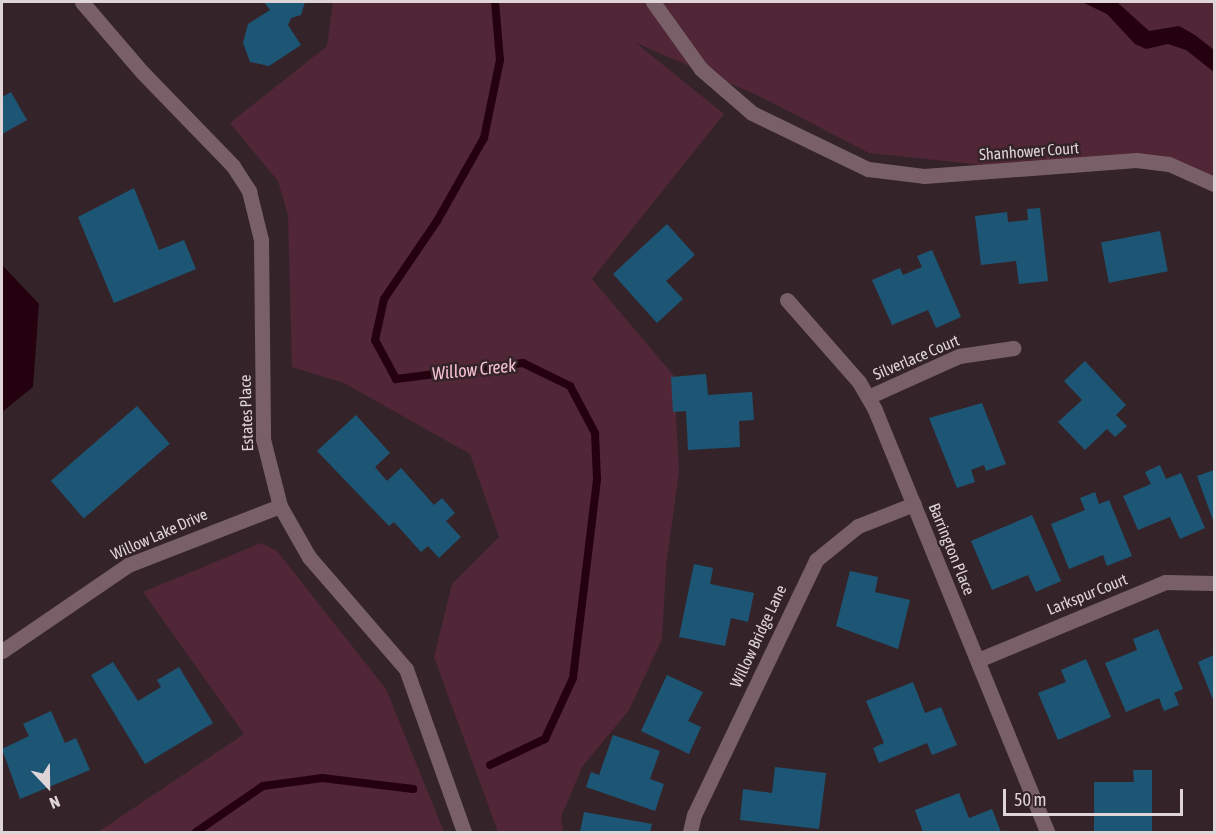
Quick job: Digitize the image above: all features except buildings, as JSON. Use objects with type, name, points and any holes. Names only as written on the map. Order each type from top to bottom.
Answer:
[{"type":"street","name":"Shanhower Court","points":[[653,2],[700,69],[752,113],[868,169],[924,176],[1136,160],[1169,164],[1215,184]]},
{"type":"street","name":"Estates Place","points":[[89,4],[233,166],[249,191],[261,240],[263,439],[280,506],[309,557],[406,669],[464,832]]},
{"type":"street","name":"Barrington Place","points":[[787,300],[868,397],[914,504],[1047,832]]},
{"type":"street","name":"Silverlace Court","points":[[868,397],[959,356],[1013,348]]},
{"type":"street","name":"Willow Bridge Lane","points":[[690,832],[704,793],[816,560],[858,526],[914,504]]},
{"type":"street","name":"Willow Lake Drive","points":[[2,651],[128,565],[280,506]]},
{"type":"street","name":"Larkspur Court","points":[[978,660],[1165,582],[1215,583]]},
{"type":"shaded area","points":[[333,2],[1214,2],[1214,184],[1136,160],[1031,170],[869,153],[759,96],[636,43],[724,114],[592,279],[674,376],[679,472],[666,566],[662,639],[629,710],[582,767],[561,817],[563,832],[498,832],[434,657],[452,584],[499,537],[470,454],[344,383],[292,367],[288,215],[278,181],[230,123],[327,46]]},
{"type":"shaded area","points":[[1082,2],[1117,2],[1149,31],[1179,26],[1214,50],[1214,72],[1186,50],[1168,44],[1146,49],[1135,44],[1107,14]]},
{"type":"shaded area","points":[[2,265],[39,304],[33,387],[2,412]]},
{"type":"shaded area","points":[[261,543],[277,551],[386,689],[444,832],[98,832],[244,734],[143,592]]},
{"type":"waterway","name":"Willow Creek","points":[[490,765],[545,739],[573,678],[597,479],[595,433],[570,386],[523,363],[396,379],[375,340],[384,299],[437,221],[484,138],[500,60],[495,2]]},
{"type":"waterway","name":"Willow Creek","points":[[196,832],[263,786],[322,778],[413,789]]}]
